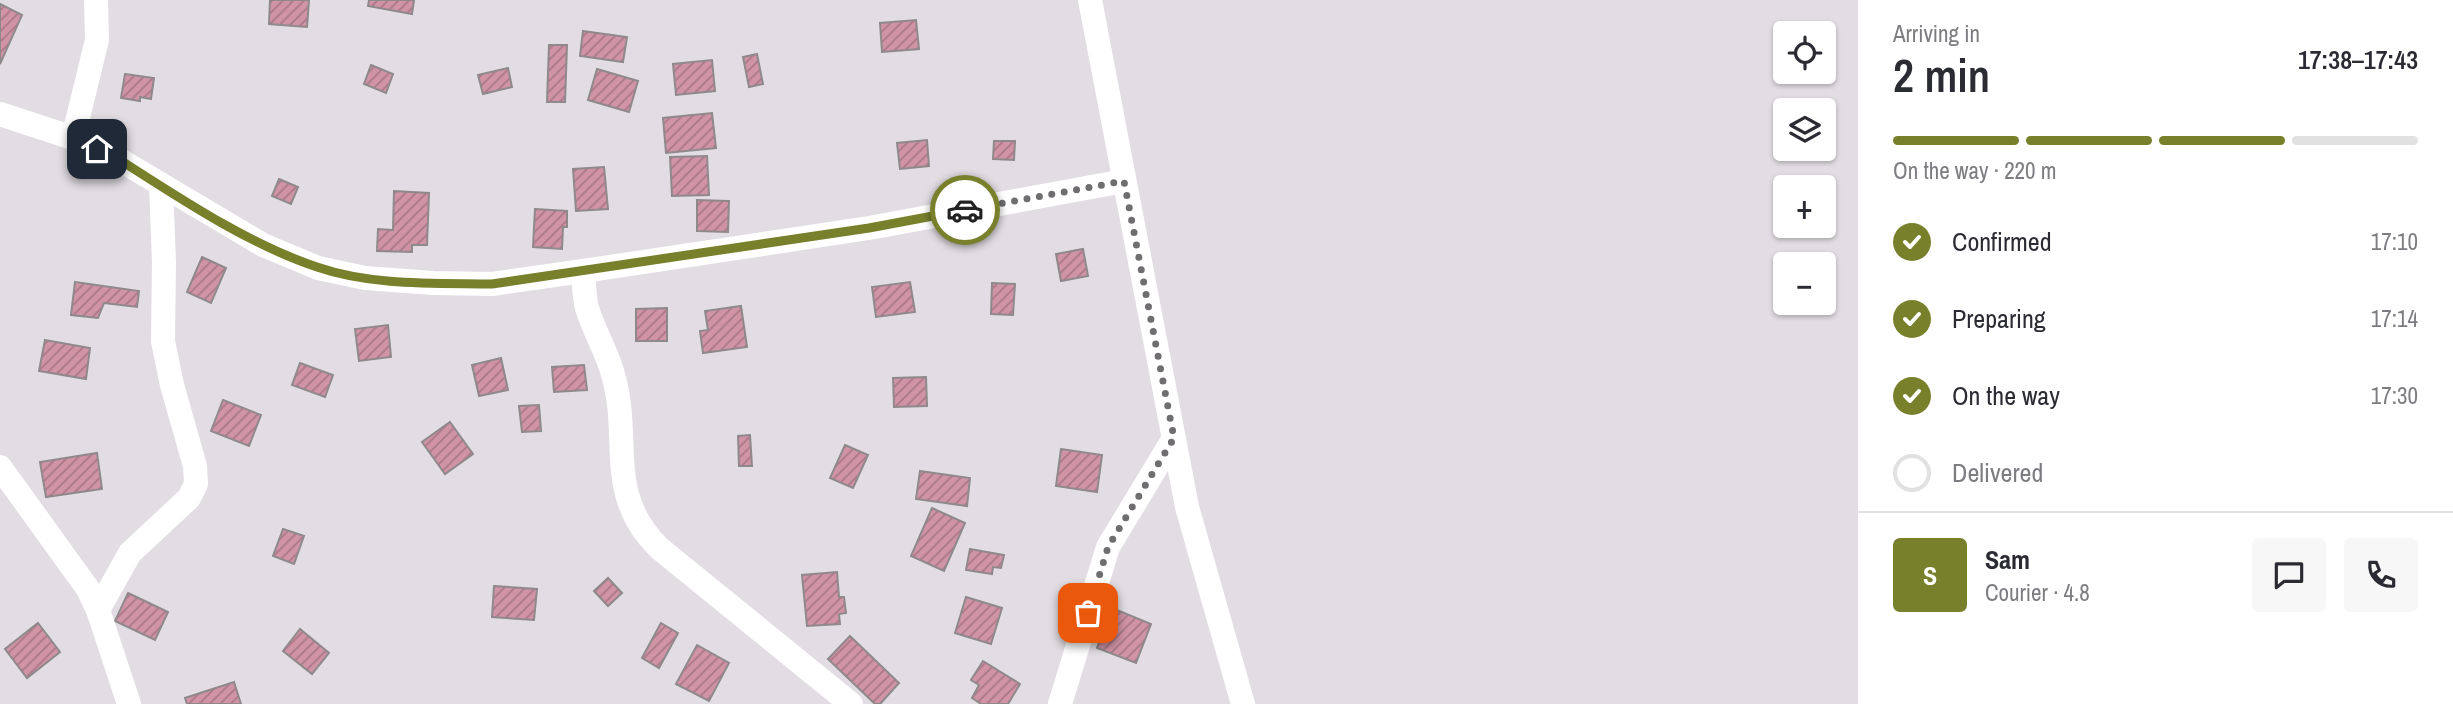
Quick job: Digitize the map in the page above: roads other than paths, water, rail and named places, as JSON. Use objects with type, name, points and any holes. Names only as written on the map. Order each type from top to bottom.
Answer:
[{"type":"street","points":[[74,138],[97,40],[96,0]]},
{"type":"street","points":[[1090,0],[1187,507],[1243,704]]},
{"type":"street","points":[[0,114],[74,138],[120,160],[263,245],[318,268],[365,278],[433,283],[492,284],[583,271],[869,228],[1124,181]]},
{"type":"street","points":[[98,610],[130,553],[189,498],[196,484],[195,466],[172,385],[163,341],[161,186]]},
{"type":"street","points":[[583,271],[586,304],[614,377],[618,395],[624,478],[634,517],[644,533],[659,548],[851,704]]},
{"type":"street","points":[[1060,704],[1108,547],[1174,438]]},
{"type":"street","points":[[0,467],[72,566],[98,610],[129,704]]}]
